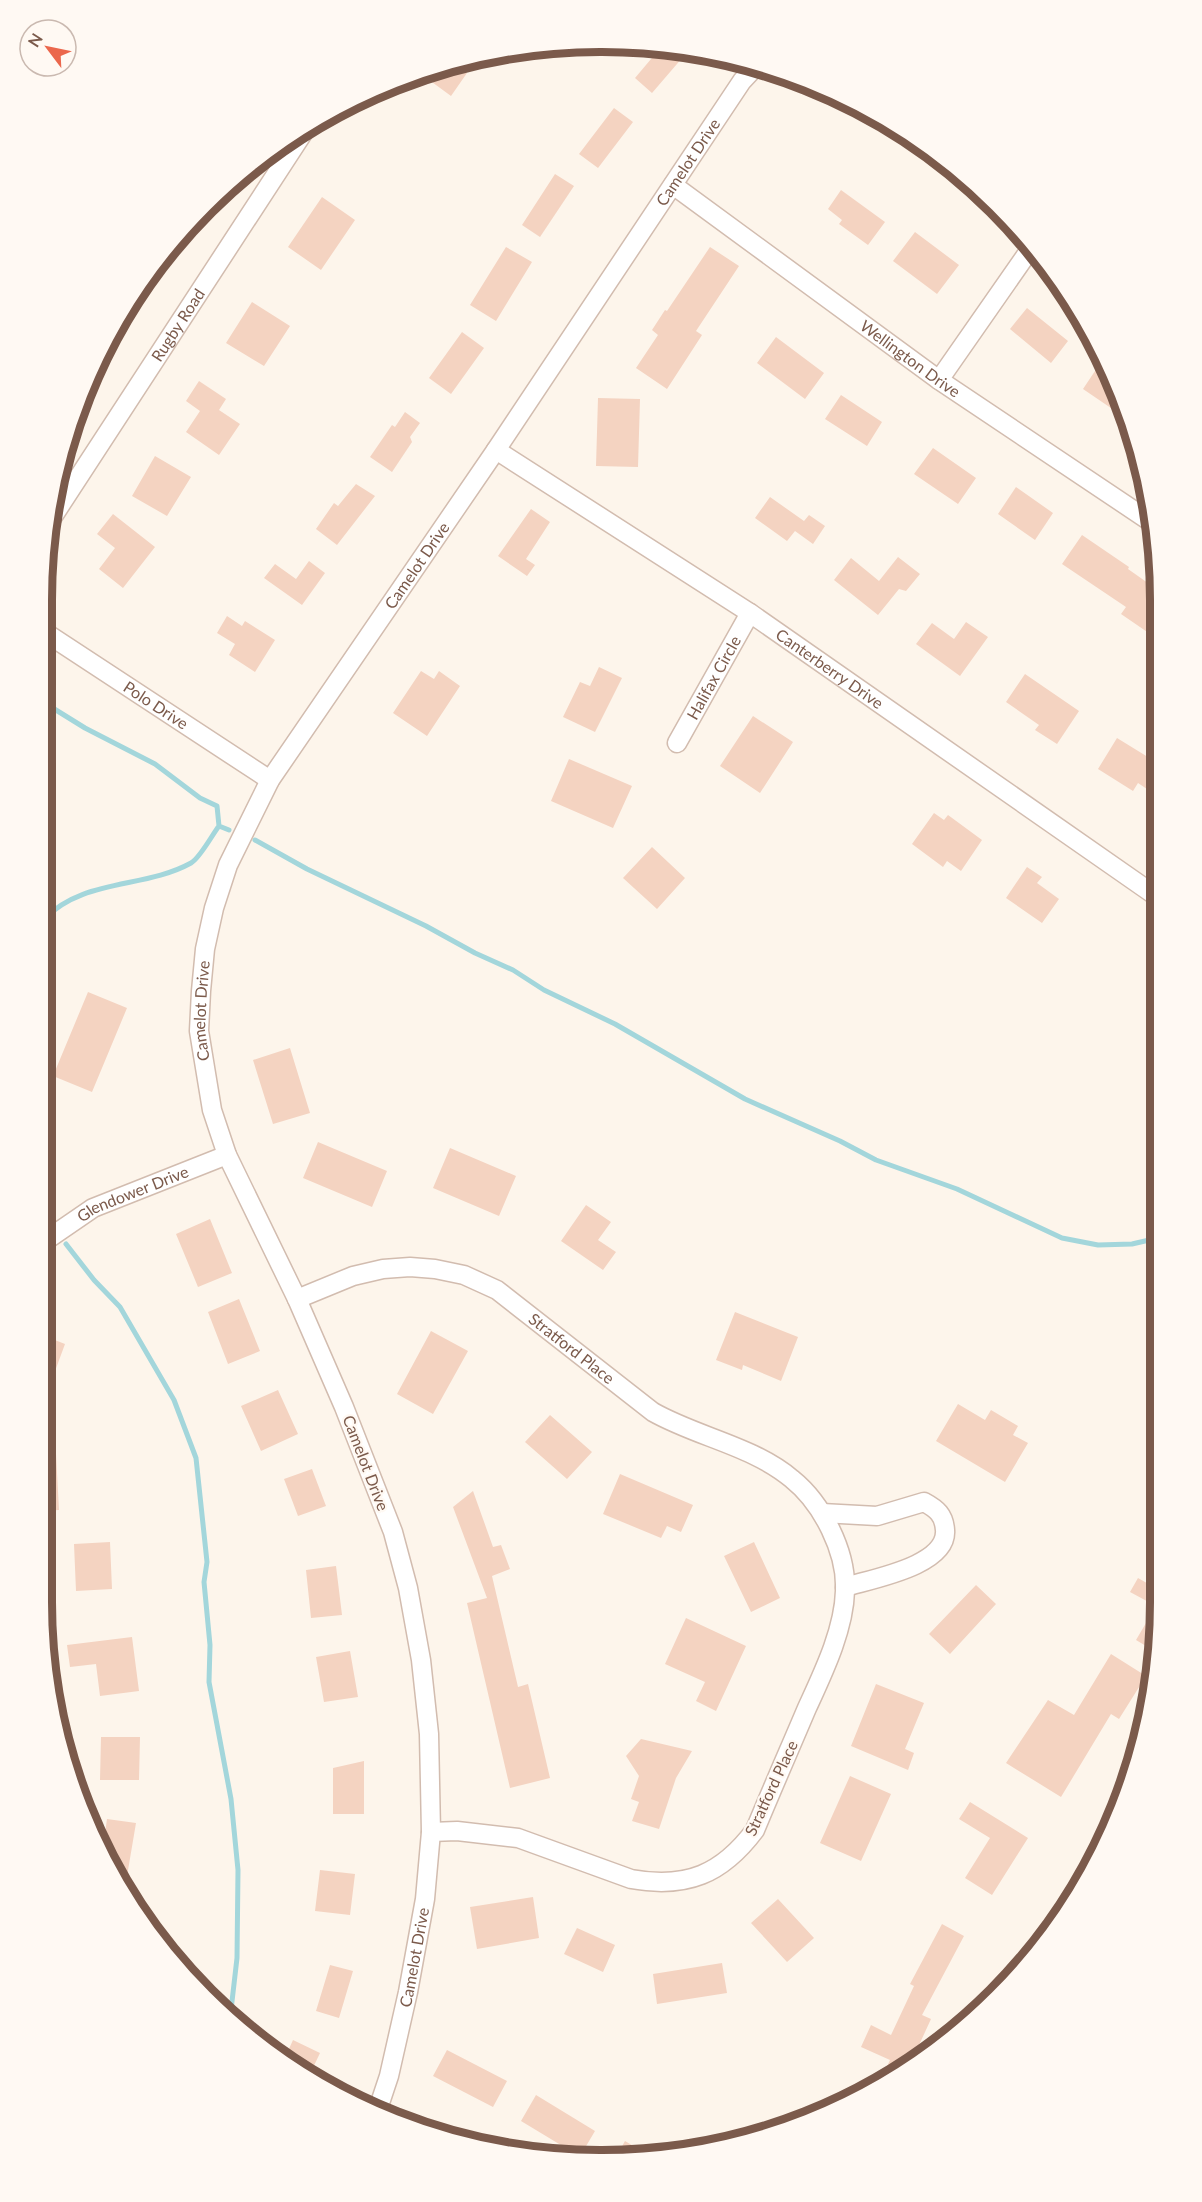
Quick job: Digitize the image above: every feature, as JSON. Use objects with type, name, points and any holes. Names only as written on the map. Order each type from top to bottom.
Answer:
[{"type":"street","name":"Camelot Drive","points":[[380,2103],[389,2076],[408,1992],[425,1899],[431,1832],[429,1734],[421,1660],[408,1588],[393,1532],[344,1407],[297,1299],[227,1155],[212,1110],[199,1031],[204,960],[214,908],[228,865],[270,780],[496,450],[749,73]]},
{"type":"street","name":"Rugby Road","points":[[61,504],[295,146]]},
{"type":"street","name":"Wellington Drive","points":[[673,185],[939,380],[1143,517]]},
{"type":"street","points":[[939,380],[1026,255]]},
{"type":"street","name":"Canterberry Drive","points":[[496,450],[750,613],[1150,892]]},
{"type":"street","name":"Halifax Circle","points":[[677,743],[750,613]]},
{"type":"street","name":"Polo Drive","points":[[52,637],[270,780]]},
{"type":"street","name":"Glendower Drive","points":[[52,1236],[93,1208],[227,1155]]},
{"type":"street","name":"Stratford Place","points":[[297,1299],[353,1276],[383,1269],[410,1267],[464,1275],[497,1290],[653,1412],[678,1426],[763,1459],[793,1479],[818,1505],[834,1538],[845,1587],[840,1621],[829,1657],[755,1830],[740,1850],[723,1864],[681,1881],[650,1882],[632,1879],[518,1838],[458,1831],[431,1832]]},
{"type":"street","points":[[822,1513],[877,1516],[924,1502],[938,1510],[945,1523],[946,1536],[938,1551],[912,1568],[845,1587]]},
{"type":"building","points":[[654,55],[682,58],[652,93],[635,78]]},
{"type":"building","points":[[463,70],[467,73],[451,96],[430,80]]},
{"type":"building","points":[[614,108],[633,122],[598,168],[579,154]]},
{"type":"building","points":[[555,174],[574,186],[540,237],[522,225]]},
{"type":"building","points":[[841,190],[885,222],[868,245],[839,224],[842,220],[828,209]]},
{"type":"building","points":[[322,197],[355,220],[321,270],[288,247]]},
{"type":"building","points":[[915,232],[959,265],[937,294],[893,261]]},
{"type":"building","points":[[506,247],[532,262],[496,321],[470,305]]},
{"type":"building","points":[[710,247],[739,266],[696,331],[702,335],[667,389],[636,368],[658,335],[652,330]]},
{"type":"building","points":[[252,302],[290,326],[264,366],[226,343]]},
{"type":"building","points":[[1027,308],[1068,341],[1051,363],[1010,329]]},
{"type":"building","points":[[462,332],[484,348],[451,394],[429,378]]},
{"type":"building","points":[[776,337],[824,373],[805,399],[757,363]]},
{"type":"building","points":[[1097,368],[1115,411],[1083,389]]},
{"type":"building","points":[[199,381],[226,399],[219,410],[240,424],[219,455],[186,432],[200,411],[186,401]]},
{"type":"building","points":[[841,395],[882,422],[867,446],[825,419]]},
{"type":"building","points":[[598,398],[640,399],[638,467],[596,466]]},
{"type":"building","points":[[405,412],[420,423],[410,437],[412,442],[392,472],[370,457],[392,425],[395,427]]},
{"type":"building","points":[[933,448],[976,478],[958,504],[914,474]]},
{"type":"building","points":[[155,456],[191,477],[167,516],[132,496]]},
{"type":"building","points":[[356,484],[375,496],[337,545],[316,529],[334,503],[338,506]]},
{"type":"building","points":[[1016,487],[1053,513],[1035,540],[998,514]]},
{"type":"building","points":[[770,497],[804,521],[809,515],[825,526],[813,544],[795,531],[787,541],[755,518]]},
{"type":"building","points":[[531,509],[550,522],[526,559],[535,565],[527,576],[498,556]]},
{"type":"building","points":[[113,514],[155,547],[123,588],[99,569],[115,548],[97,534]]},
{"type":"building","points":[[1082,535],[1129,567],[1128,569],[1149,584],[1150,634],[1121,614],[1126,607],[1062,564]]},
{"type":"building","points":[[898,557],[920,574],[906,591],[899,589],[878,615],[834,580],[851,558],[879,581]]},
{"type":"building","points":[[309,561],[325,573],[302,605],[264,578],[275,564],[296,579]]},
{"type":"building","points":[[227,616],[242,626],[245,621],[275,640],[255,672],[229,655],[235,644],[217,633]]},
{"type":"building","points":[[966,622],[988,637],[960,676],[916,644],[932,623],[954,639]]},
{"type":"building","points":[[599,667],[622,678],[595,732],[563,717],[580,682],[590,686]]},
{"type":"building","points":[[421,671],[434,679],[439,671],[460,686],[427,736],[393,713]]},
{"type":"building","points":[[1025,674],[1079,711],[1057,744],[1035,730],[1039,725],[1006,702]]},
{"type":"building","points":[[753,716],[793,742],[760,793],[720,766]]},
{"type":"building","points":[[1117,738],[1150,758],[1150,784],[1147,789],[1138,783],[1133,791],[1098,769]]},
{"type":"building","points":[[569,759],[632,786],[613,828],[551,801]]},
{"type":"building","points":[[934,813],[944,820],[948,815],[982,840],[961,871],[947,861],[943,867],[912,844]]},
{"type":"building","points":[[652,847],[685,878],[657,909],[623,878]]},
{"type":"building","points":[[1027,867],[1042,877],[1037,883],[1059,899],[1042,923],[1006,898]]},
{"type":"building","points":[[88,992],[127,1008],[92,1092],[53,1076]]},
{"type":"building","points":[[290,1048],[310,1113],[273,1124],[253,1060]]},
{"type":"building","points":[[318,1142],[387,1171],[372,1207],[303,1178]]},
{"type":"building","points":[[450,1148],[516,1176],[499,1216],[433,1188]]},
{"type":"building","points":[[586,1205],[611,1222],[598,1240],[616,1252],[603,1270],[561,1241]]},
{"type":"building","points":[[210,1219],[232,1273],[198,1287],[176,1234]]},
{"type":"building","points":[[239,1299],[260,1351],[228,1364],[208,1312]]},
{"type":"building","points":[[735,1312],[798,1337],[781,1381],[743,1365],[742,1370],[716,1360]]},
{"type":"building","points":[[431,1331],[468,1351],[433,1414],[397,1394]]},
{"type":"building","points":[[52,1339],[65,1344],[52,1379]]},
{"type":"building","points":[[278,1390],[298,1434],[261,1451],[241,1406]]},
{"type":"building","points":[[958,1404],[985,1420],[991,1410],[1018,1426],[1013,1435],[1028,1443],[1005,1482],[936,1441]]},
{"type":"building","points":[[550,1415],[592,1452],[567,1479],[525,1442]]},
{"type":"building","points":[[52,1435],[55,1435],[59,1510],[52,1510]]},
{"type":"building","points":[[312,1469],[326,1506],[298,1516],[284,1479]]},
{"type":"building","points":[[620,1474],[693,1505],[681,1532],[667,1526],[661,1538],[603,1514]]},
{"type":"building","points":[[473,1491],[493,1547],[501,1545],[510,1569],[492,1576],[518,1687],[528,1684],[550,1778],[510,1788],[467,1603],[487,1598],[453,1507]]},
{"type":"building","points":[[110,1542],[112,1589],[76,1591],[74,1544]]},
{"type":"building","points":[[754,1542],[780,1598],[751,1612],[724,1556]]},
{"type":"building","points":[[336,1566],[342,1615],[311,1618],[306,1570]]},
{"type":"building","points":[[1138,1578],[1150,1585],[1150,1603],[1130,1592]]},
{"type":"building","points":[[976,1585],[996,1604],[950,1654],[929,1634]]},
{"type":"building","points":[[686,1618],[746,1646],[716,1711],[696,1701],[705,1682],[665,1664]]},
{"type":"building","points":[[1149,1618],[1147,1647],[1136,1640]]},
{"type":"building","points":[[132,1637],[139,1691],[100,1696],[96,1664],[70,1667],[67,1645]]},
{"type":"building","points":[[350,1651],[358,1697],[324,1702],[316,1657]]},
{"type":"building","points":[[1111,1654],[1145,1675],[1119,1719],[1111,1714],[1061,1797],[1006,1763],[1048,1700],[1074,1715]]},
{"type":"building","points":[[876,1684],[924,1703],[905,1749],[914,1753],[908,1770],[851,1746]]},
{"type":"building","points":[[101,1737],[140,1737],[139,1780],[100,1780]]},
{"type":"building","points":[[641,1739],[692,1751],[676,1778],[659,1829],[632,1821],[639,1802],[631,1799],[639,1776],[626,1756]]},
{"type":"building","points":[[364,1761],[364,1814],[333,1814],[333,1768]]},
{"type":"building","points":[[850,1776],[891,1794],[861,1861],[820,1843]]},
{"type":"building","points":[[970,1802],[1028,1838],[992,1895],[965,1878],[990,1838],[959,1819]]},
{"type":"building","points":[[107,1819],[136,1823],[127,1877],[109,1844],[105,1835]]},
{"type":"building","points":[[320,1870],[355,1874],[350,1915],[315,1911]]},
{"type":"building","points":[[533,1897],[539,1938],[477,1949],[470,1907]]},
{"type":"building","points":[[778,1899],[814,1938],[787,1962],[751,1923]]},
{"type":"building","points":[[942,1924],[964,1936],[922,2015],[931,2019],[917,2049],[886,2070],[890,2060],[861,2047],[871,2025],[891,2035],[914,1986],[910,1984]]},
{"type":"building","points":[[577,1928],[615,1945],[603,1972],[564,1954]]},
{"type":"building","points":[[722,1963],[727,1993],[657,2004],[653,1974]]},
{"type":"building","points":[[330,1965],[353,1971],[339,2018],[316,2011]]},
{"type":"building","points":[[293,2040],[320,2053],[313,2067],[288,2051]]},
{"type":"building","points":[[447,2050],[507,2081],[493,2107],[433,2076]]},
{"type":"building","points":[[536,2095],[595,2131],[584,2149],[566,2148],[521,2121]]},
{"type":"building","points":[[625,2141],[637,2148],[621,2149]]},
{"type":"waterway","points":[[52,708],[85,728],[155,764],[200,798],[217,806],[219,826],[191,863],[154,877],[95,890],[76,897],[52,913]]},
{"type":"waterway","points":[[219,826],[229,830]]},
{"type":"waterway","points":[[255,840],[307,869],[513,970],[544,990],[615,1024],[745,1099],[840,1141],[876,1160],[957,1189],[1062,1238],[1098,1245],[1132,1244],[1150,1240]]},
{"type":"waterway","points":[[66,1244],[94,1280],[120,1307],[174,1400],[196,1458],[207,1562],[204,1582],[210,1645],[209,1682],[231,1799],[238,1870],[237,1958],[231,2006]]}]
